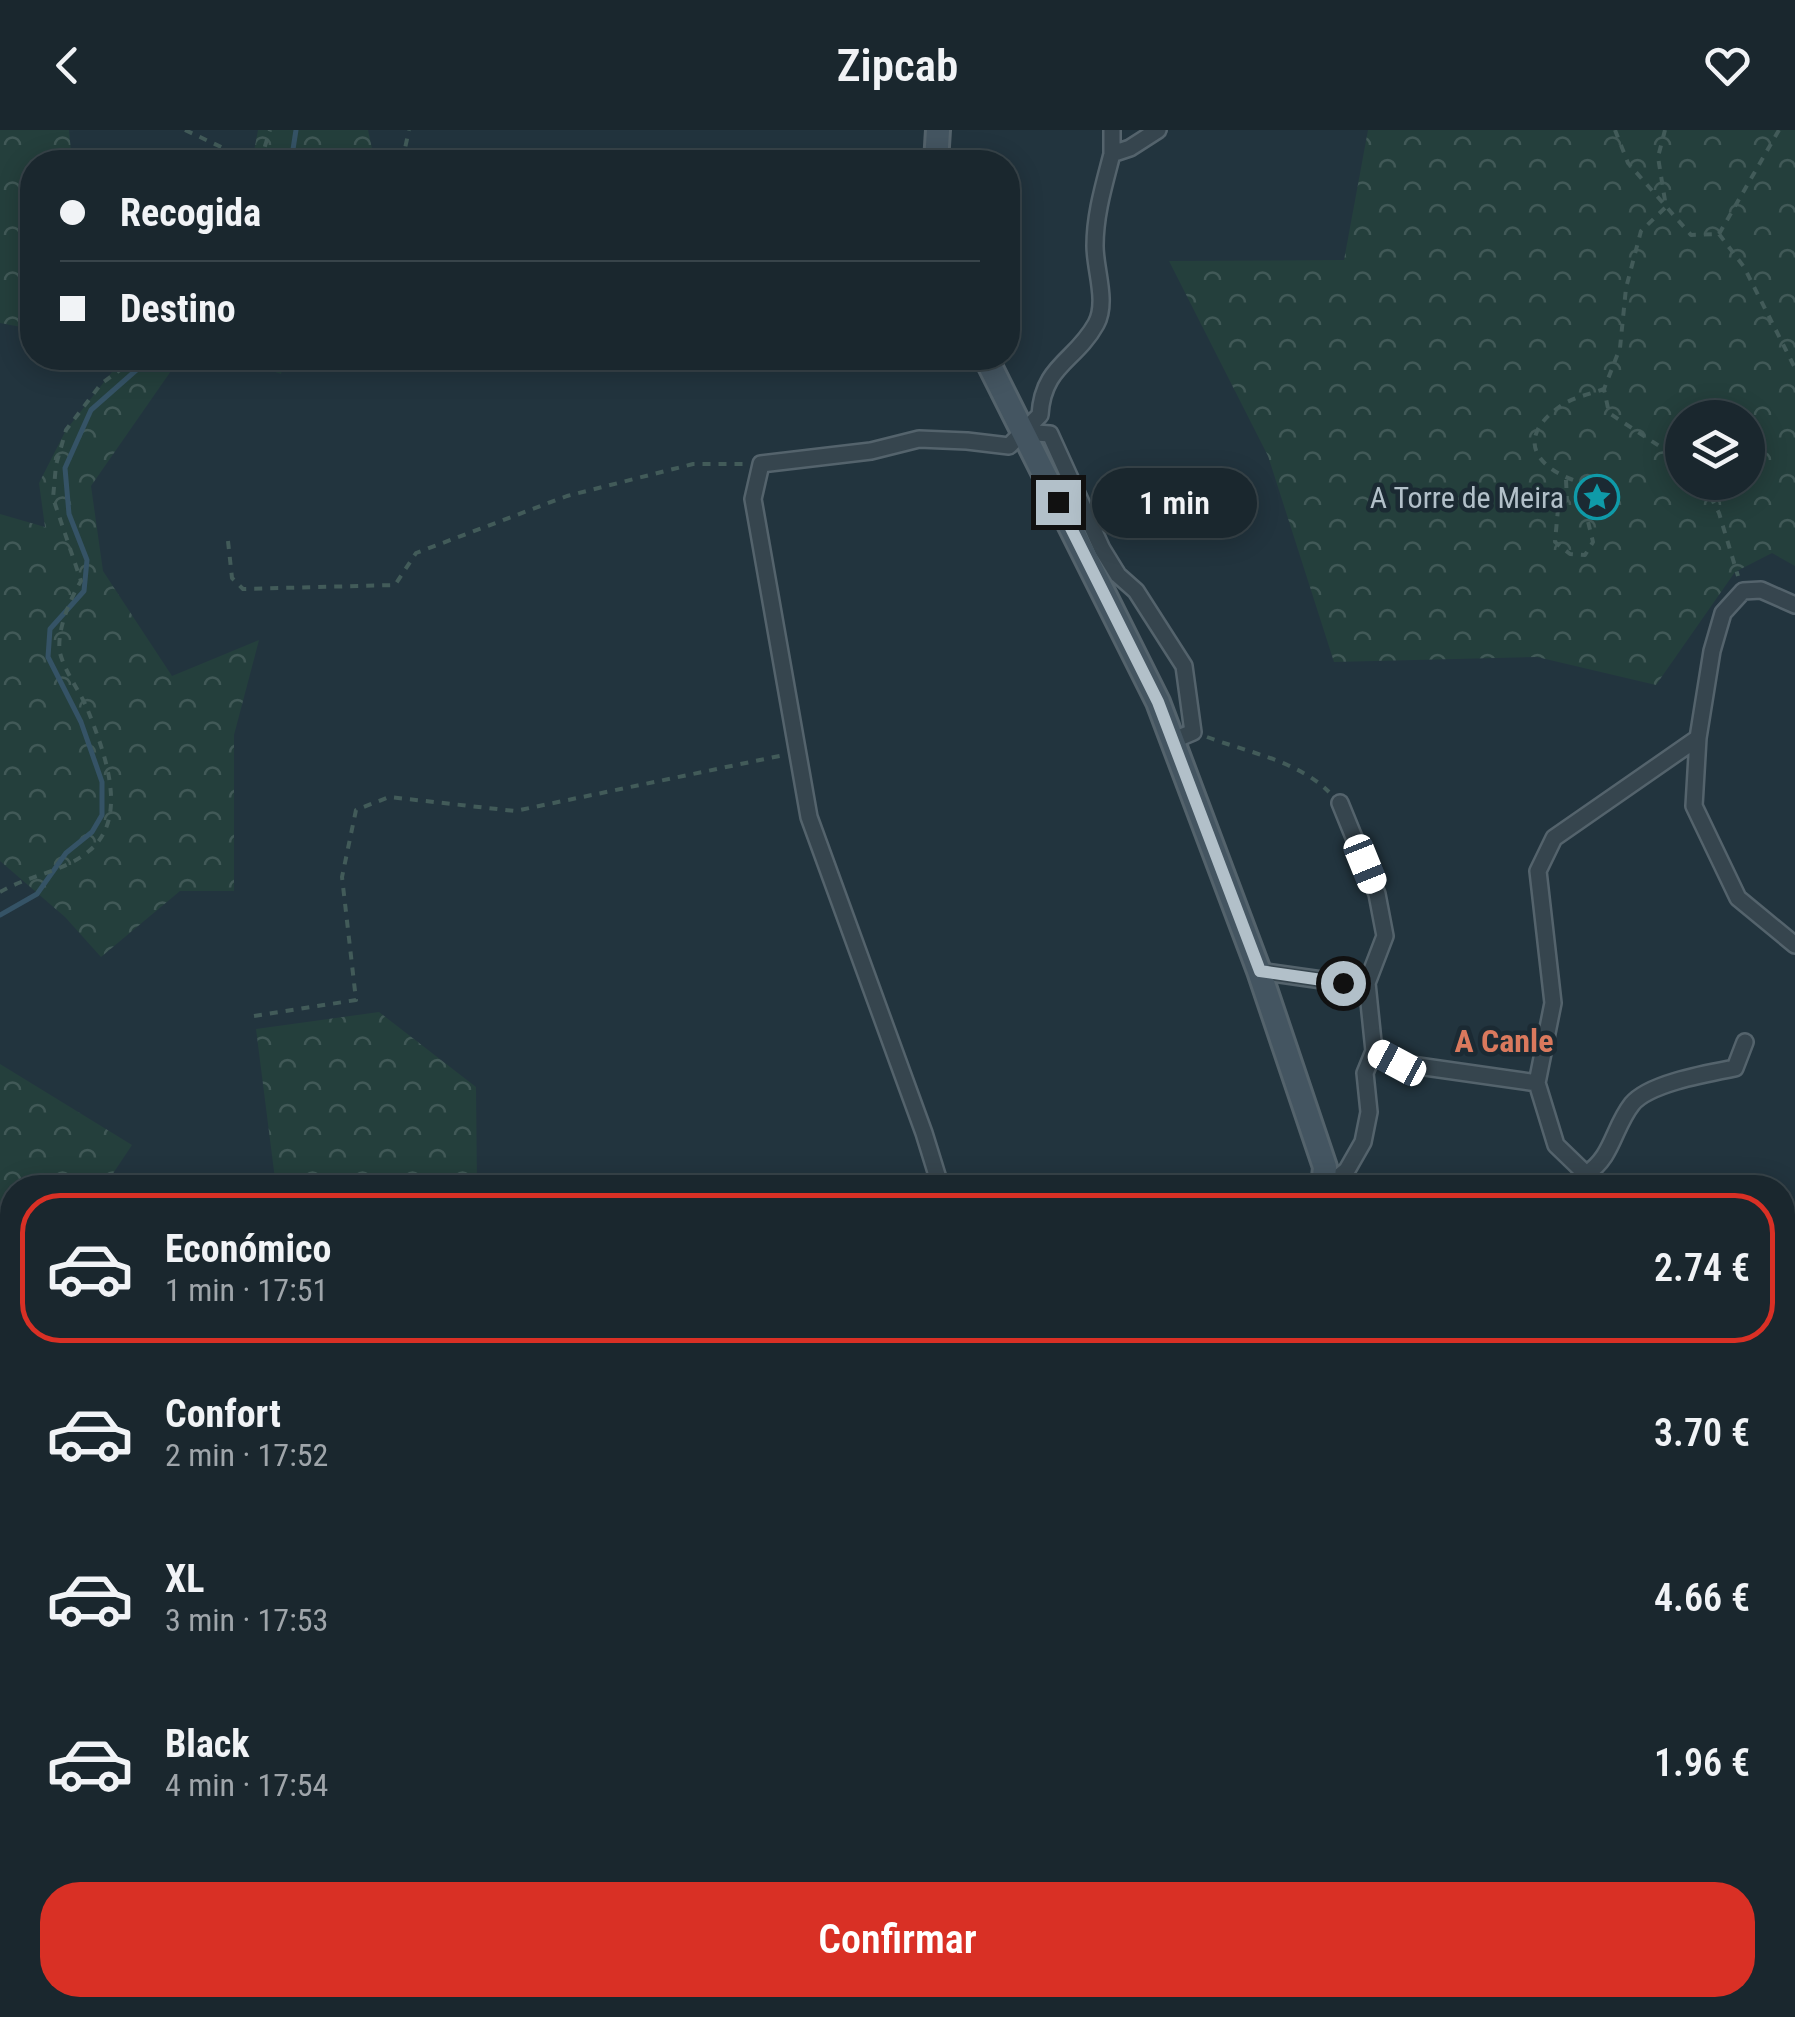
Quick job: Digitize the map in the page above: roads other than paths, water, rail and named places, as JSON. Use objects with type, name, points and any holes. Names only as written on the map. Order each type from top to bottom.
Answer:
[{"type":"street","points":[[937,1175],[809,817],[752,499],[761,464],[871,452],[919,439],[1009,446],[1040,415],[1041,396],[1054,371],[1098,321],[1098,206],[1112,154],[1112,130]]},
{"type":"street","points":[[1112,154],[1130,148],[1158,130]]},
{"type":"street","points":[[992,370],[1158,702],[1183,736],[1325,1175]]},
{"type":"street","points":[[1023,432],[1050,434],[1102,549],[1118,576],[1136,591],[1184,666],[1183,736]]},
{"type":"street","points":[[1795,605],[1761,590],[1743,591],[1723,613],[1712,651],[1698,738],[1694,806],[1738,898],[1795,945]]},
{"type":"street","points":[[1582,1175],[1556,1146],[1537,1083],[1553,1003],[1538,871],[1554,838],[1698,738]]},
{"type":"street","points":[[1340,803],[1377,894],[1385,936],[1367,983],[1374,1051],[1365,1073],[1369,1112],[1363,1142],[1341,1175]]},
{"type":"street","points":[[1260,971],[1367,983]]},
{"type":"street","points":[[1592,1175],[1634,1102],[1673,1081],[1735,1068],[1745,1042]]},
{"type":"street","points":[[1374,1051],[1397,1063],[1537,1083]]},
{"type":"waterway","points":[[293,150],[296,130]]},
{"type":"waterway","points":[[0,915],[37,894],[66,853],[92,832],[102,815],[102,782],[81,722],[48,657],[50,629],[84,591],[87,560],[69,514],[65,468],[91,410],[136,370]]},
{"type":"place","name":"A Torre de Meira","points":[[1597,497]]},
{"type":"district","name":"A Canle","points":[[1504,1041]]}]
